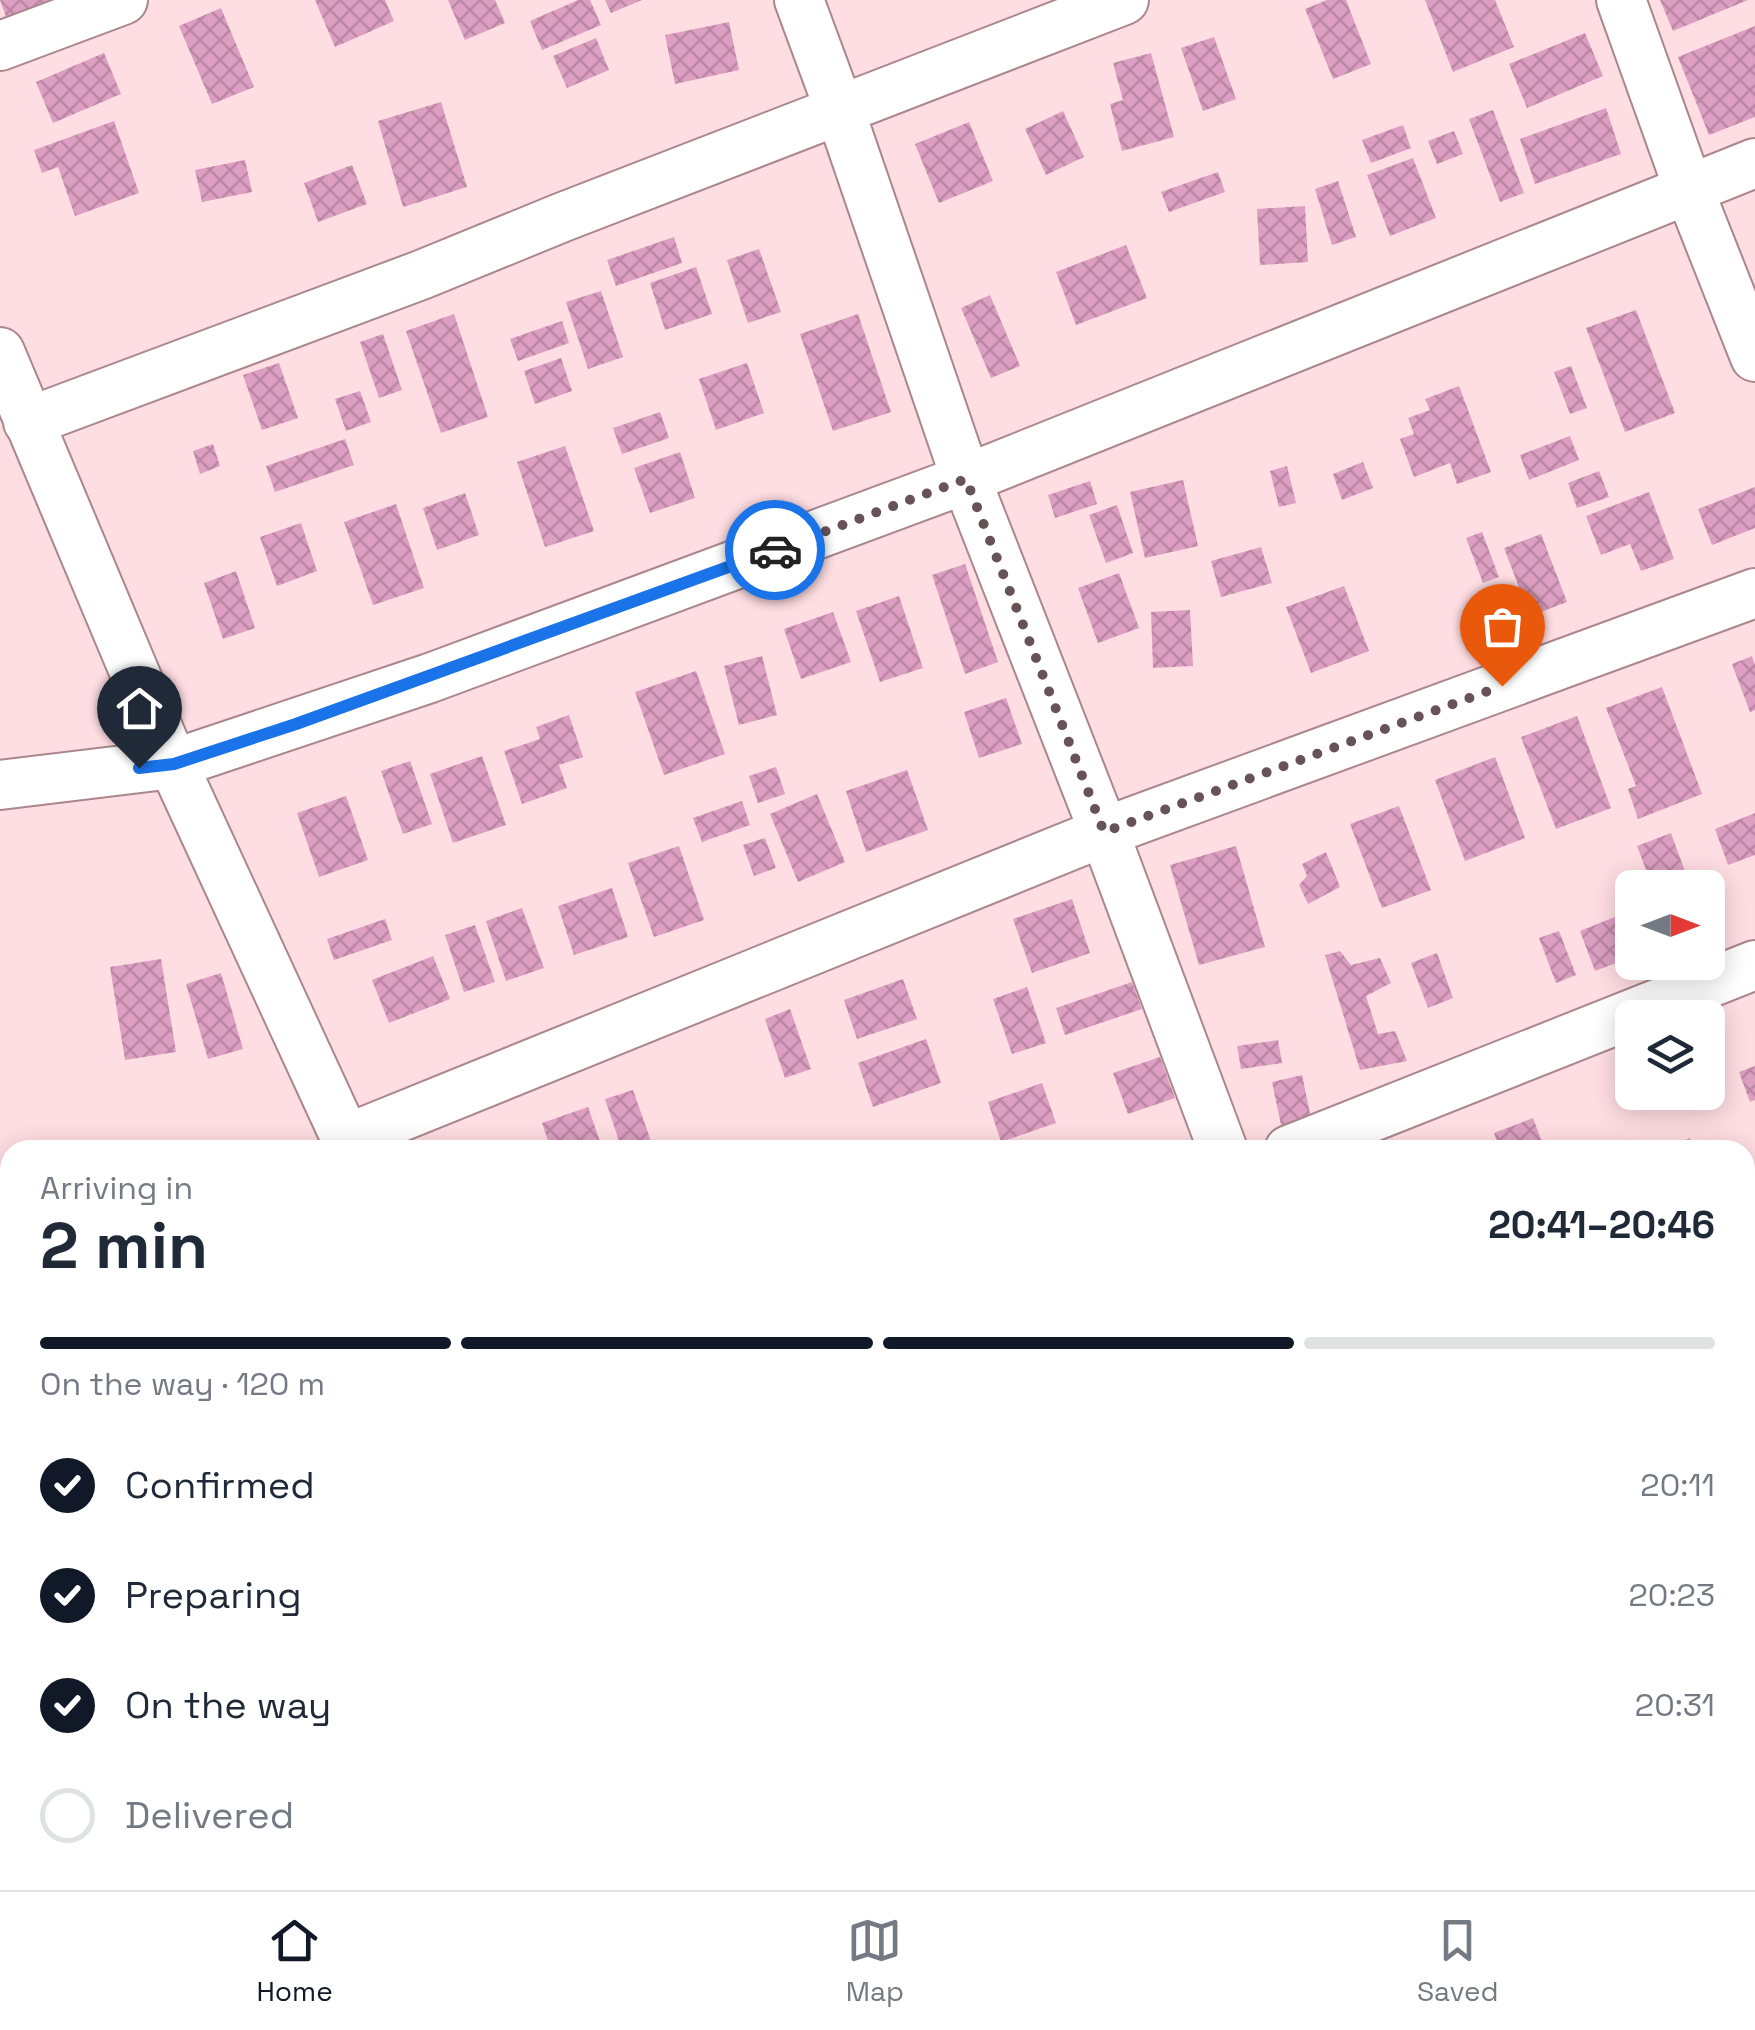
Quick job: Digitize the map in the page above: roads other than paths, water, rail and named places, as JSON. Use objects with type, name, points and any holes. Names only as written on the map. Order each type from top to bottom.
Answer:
[{"type":"street","points":[[0,46],[124,0]]},
{"type":"street","points":[[799,0],[966,479],[1219,1140]]},
{"type":"street","points":[[28,422],[422,275],[1124,0]]},
{"type":"street","points":[[1621,0],[1755,358]]},
{"type":"street","points":[[0,785],[174,764],[430,678],[966,479],[1755,163]]},
{"type":"street","points":[[0,352],[174,764],[346,1140]]},
{"type":"street","points":[[358,1140],[1104,832],[1755,593]]},
{"type":"street","points":[[1314,1140],[1755,965]]}]
